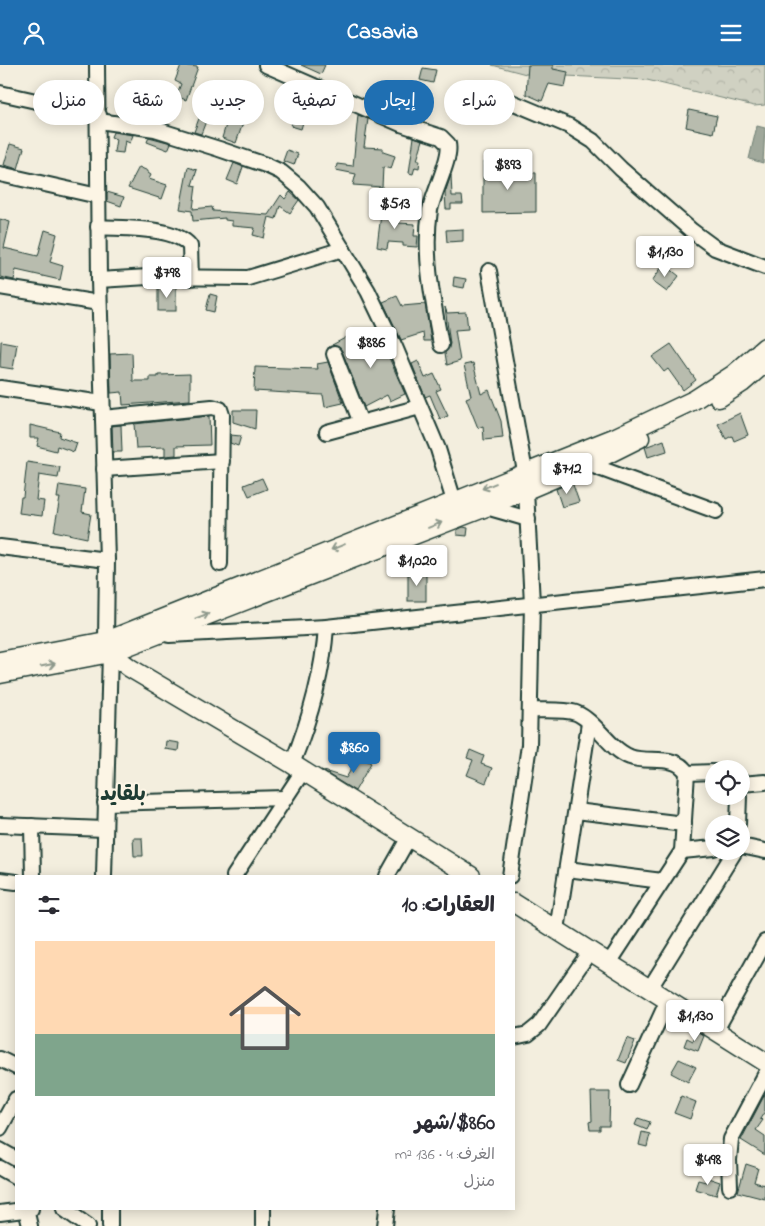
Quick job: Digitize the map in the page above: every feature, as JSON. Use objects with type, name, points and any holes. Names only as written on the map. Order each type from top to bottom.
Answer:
[{"type":"main road","points":[[0,674],[108,647],[526,480],[694,400],[734,373],[765,347]]},
{"type":"main road","points":[[456,508],[486,507],[526,480],[588,464],[702,408],[742,383],[765,363]]},
{"type":"main road","points":[[0,661],[108,647]]},
{"type":"main road","points":[[108,647],[130,668],[298,767],[469,875]]},
{"type":"main road","points":[[515,904],[765,1062]]},
{"type":"street","points":[[97,65],[98,80]]},
{"type":"street","points":[[266,65],[402,124],[441,137],[448,143],[448,154],[434,192],[428,231],[430,286],[441,345]]},
{"type":"street","points":[[0,93],[33,101]]},
{"type":"street","points":[[515,103],[569,126],[593,141],[621,169],[692,231],[715,248],[765,267]]},
{"type":"street","points":[[104,119],[155,129],[266,165],[281,172],[299,187],[317,207],[368,291],[395,347],[438,449],[456,508]]},
{"type":"street","points":[[99,125],[98,280],[108,647],[104,875]]},
{"type":"street","points":[[0,175],[98,196]]},
{"type":"street","points":[[98,227],[165,233],[179,237],[190,247],[191,277]]},
{"type":"street","points":[[98,280],[191,277],[248,278],[344,249]]},
{"type":"street","points":[[489,271],[526,480],[532,603],[529,745],[510,875]]},
{"type":"street","points":[[0,287],[99,303]]},
{"type":"street","points":[[334,354],[361,423]]},
{"type":"street","points":[[0,387],[102,403]]},
{"type":"street","points":[[327,432],[420,407]]},
{"type":"street","points":[[103,418],[220,409],[222,415],[220,564]]},
{"type":"street","points":[[104,469],[222,461]]},
{"type":"street","points":[[588,464],[716,511]]},
{"type":"street","points":[[486,507],[528,519]]},
{"type":"street","points":[[0,547],[107,560]]},
{"type":"street","points":[[146,632],[180,633],[326,627],[765,579]]},
{"type":"street","points":[[235,875],[285,798],[298,767],[304,733],[316,691],[324,651],[326,627]]},
{"type":"street","points":[[530,710],[576,713],[625,754],[638,759],[671,761],[684,768],[687,773],[682,851],[609,963]]},
{"type":"street","points":[[557,930],[589,723]]},
{"type":"street","points":[[687,773],[705,772]]},
{"type":"street","points":[[750,783],[765,782]]},
{"type":"street","points":[[105,803],[285,798]]},
{"type":"street","points":[[576,811],[684,824]]},
{"type":"street","points":[[0,825],[105,829]]},
{"type":"street","points":[[32,826],[33,875]]},
{"type":"street","points":[[388,875],[409,837]]},
{"type":"street","points":[[750,848],[765,851]]},
{"type":"street","points":[[682,851],[705,849]]},
{"type":"street","points":[[650,988],[729,860]]},
{"type":"street","points":[[566,869],[662,881]]},
{"type":"street","points":[[0,881],[15,882]]},
{"type":"street","points":[[716,1030],[765,943]]},
{"type":"street","points":[[515,1037],[528,1034],[539,1025],[590,951]]},
{"type":"street","points":[[629,1085],[668,1000]]},
{"type":"street","points":[[0,1059],[15,1066]]},
{"type":"street","points":[[730,1187],[729,1159],[731,1139],[742,1115],[765,1075]]},
{"type":"street","points":[[0,1129],[15,1101]]},
{"type":"street","points":[[0,1150],[15,1158]]},
{"type":"street","points":[[0,1167],[15,1176]]},
{"type":"street","points":[[0,1213],[20,1210]]},
{"type":"street","points":[[26,1210],[30,1226]]},
{"type":"street","points":[[65,1210],[88,1226]]},
{"type":"street","points":[[110,1210],[110,1226]]},
{"type":"street","points":[[263,1210],[263,1226]]},
{"type":"street","points":[[385,1226],[387,1210]]},
{"type":"green space","points":[[492,65],[765,65],[765,105],[754,106],[647,80],[526,74]]},
{"type":"shaded area","points":[[757,126],[765,128],[763,163],[749,159]]},
{"type":"building","points":[[181,65],[198,67],[186,100],[182,98],[182,80],[175,80]]},
{"type":"building","points":[[301,65],[325,65],[321,74]]},
{"type":"building","points":[[528,65],[553,65],[553,69],[568,72],[565,87],[549,84],[542,101],[526,94]]},
{"type":"building","points":[[423,68],[436,70],[434,80],[420,80]]},
{"type":"building","points":[[689,110],[717,116],[713,133],[686,127]]},
{"type":"building","points":[[358,115],[364,117],[364,125],[367,125],[364,147],[383,148],[383,152],[395,156],[391,169],[383,167],[382,187],[353,185],[356,174],[336,170],[337,164],[353,166]]},
{"type":"building","points":[[197,125],[204,125],[201,134],[194,132]]},
{"type":"building","points":[[226,125],[242,125],[236,143],[222,138]]},
{"type":"building","points":[[291,125],[302,125],[301,129]]},
{"type":"building","points":[[113,132],[133,135],[130,143],[125,141],[123,153],[114,152],[116,139],[111,137]]},
{"type":"building","points":[[149,137],[171,143],[168,150],[147,142]]},
{"type":"building","points":[[414,137],[423,140],[417,160],[420,160],[419,168],[415,167],[413,174],[409,173]]},
{"type":"building","points":[[10,144],[24,148],[18,169],[4,165]]},
{"type":"building","points":[[287,150],[298,154],[294,165],[283,161]]},
{"type":"building","points":[[483,162],[493,162],[493,171],[536,173],[536,212],[483,213]]},
{"type":"building","points":[[234,163],[243,167],[237,184],[227,180]]},
{"type":"building","points":[[139,167],[148,171],[151,175],[149,179],[167,185],[162,199],[128,188]]},
{"type":"building","points":[[188,167],[197,170],[192,185],[196,186],[193,209],[212,207],[213,211],[268,215],[281,195],[285,199],[290,192],[299,200],[290,213],[280,206],[276,219],[269,217],[264,238],[253,235],[255,228],[232,226],[232,221],[225,220],[225,218],[193,221],[192,211],[180,209]]},
{"type":"building","points":[[451,175],[452,196],[462,196],[463,204],[451,204],[451,209],[446,209],[445,193]]},
{"type":"building","points":[[107,192],[124,197],[121,206],[107,201]]},
{"type":"building","points":[[382,206],[400,209],[398,223],[415,224],[414,236],[418,236],[417,247],[403,246],[403,243],[388,242],[387,249],[377,247]]},
{"type":"building","points":[[0,219],[10,222],[4,248],[38,256],[45,230],[57,234],[50,262],[63,266],[60,280],[16,270],[14,280],[0,277]]},
{"type":"building","points":[[463,229],[463,241],[447,242],[446,230]]},
{"type":"building","points":[[664,264],[679,276],[667,292],[652,281]]},
{"type":"building","points":[[454,277],[466,279],[464,288],[453,286]]},
{"type":"building","points":[[158,286],[176,286],[176,311],[158,311]]},
{"type":"building","points":[[210,294],[217,296],[214,312],[206,310]]},
{"type":"building","points":[[397,296],[402,306],[425,304],[431,341],[424,341],[423,333],[401,340],[383,302]]},
{"type":"building","points":[[445,307],[447,313],[466,312],[468,329],[455,330],[460,361],[447,365],[445,353],[450,344]]},
{"type":"building","points":[[377,330],[405,394],[390,401],[387,395],[364,407],[342,351],[339,347],[332,345],[347,337],[350,343]]},
{"type":"building","points":[[1,341],[17,344],[13,369],[0,367]]},
{"type":"building","points":[[671,344],[696,380],[683,390],[668,369],[664,372],[652,357]]},
{"type":"building","points":[[132,353],[133,381],[150,381],[150,377],[158,377],[158,375],[190,374],[190,400],[123,405],[122,392],[111,393],[110,354]]},
{"type":"building","points":[[418,361],[425,378],[434,374],[441,389],[436,391],[448,416],[440,419],[430,395],[425,397],[412,364]]},
{"type":"building","points":[[328,362],[343,403],[325,407],[323,395],[254,391],[255,367],[318,369],[317,364]]},
{"type":"building","points":[[473,363],[481,394],[489,390],[501,421],[503,438],[484,440],[483,426],[478,428],[466,398],[471,396],[464,365]]},
{"type":"building","points":[[233,410],[256,410],[255,429],[233,422]]},
{"type":"building","points":[[740,413],[748,435],[734,441],[732,436],[726,439],[718,424]]},
{"type":"building","points":[[209,416],[210,445],[176,446],[176,455],[165,456],[165,447],[136,448],[134,424]]},
{"type":"building","points":[[30,425],[60,432],[59,437],[77,443],[74,452],[57,446],[56,451],[37,446],[39,438],[30,438]]},
{"type":"building","points":[[121,425],[122,452],[113,452],[112,426]]},
{"type":"building","points":[[230,435],[241,436],[238,446],[230,443]]},
{"type":"building","points":[[664,440],[667,451],[648,457],[645,447]]},
{"type":"building","points":[[27,462],[60,467],[58,478],[39,475],[36,500],[44,501],[42,516],[19,513]]},
{"type":"building","points":[[262,478],[267,489],[249,496],[244,485]]},
{"type":"building","points":[[572,482],[579,502],[562,507],[556,489]]},
{"type":"building","points":[[59,485],[85,489],[82,512],[91,514],[87,538],[54,531],[60,498],[57,498]]},
{"type":"building","points":[[463,527],[468,528],[467,536],[457,535],[457,530]]},
{"type":"building","points":[[408,574],[426,574],[426,601],[408,601]]},
{"type":"building","points":[[166,741],[179,743],[178,751],[165,749]]},
{"type":"building","points":[[470,750],[484,756],[481,764],[492,768],[486,783],[467,775],[473,760],[467,758]]},
{"type":"building","points":[[359,756],[371,763],[355,791],[321,770],[346,778]]},
{"type":"building","points":[[133,838],[142,838],[143,856],[134,856]]},
{"type":"building","points":[[697,1031],[704,1036],[698,1051],[684,1046],[687,1038],[693,1041]]},
{"type":"building","points":[[627,1038],[635,1041],[626,1063],[618,1060]]},
{"type":"building","points":[[679,1059],[696,1067],[688,1082],[671,1073]]},
{"type":"building","points":[[591,1092],[610,1092],[609,1126],[600,1126],[600,1130],[590,1130],[589,1122],[592,1121]]},
{"type":"building","points":[[765,1094],[765,1111],[760,1119],[763,1120],[756,1130],[765,1136],[765,1155],[741,1140]]},
{"type":"building","points":[[681,1096],[696,1102],[690,1119],[674,1113]]},
{"type":"building","points":[[638,1118],[650,1122],[647,1130],[635,1125]]},
{"type":"building","points":[[642,1132],[650,1134],[647,1147],[639,1145]]},
{"type":"building","points":[[746,1164],[758,1168],[754,1182],[765,1185],[765,1199],[738,1192]]},
{"type":"building","points":[[708,1178],[720,1182],[716,1195],[695,1189],[698,1180],[706,1182]]},
{"type":"district","name":"بلقايد","points":[[123,795]]}]
